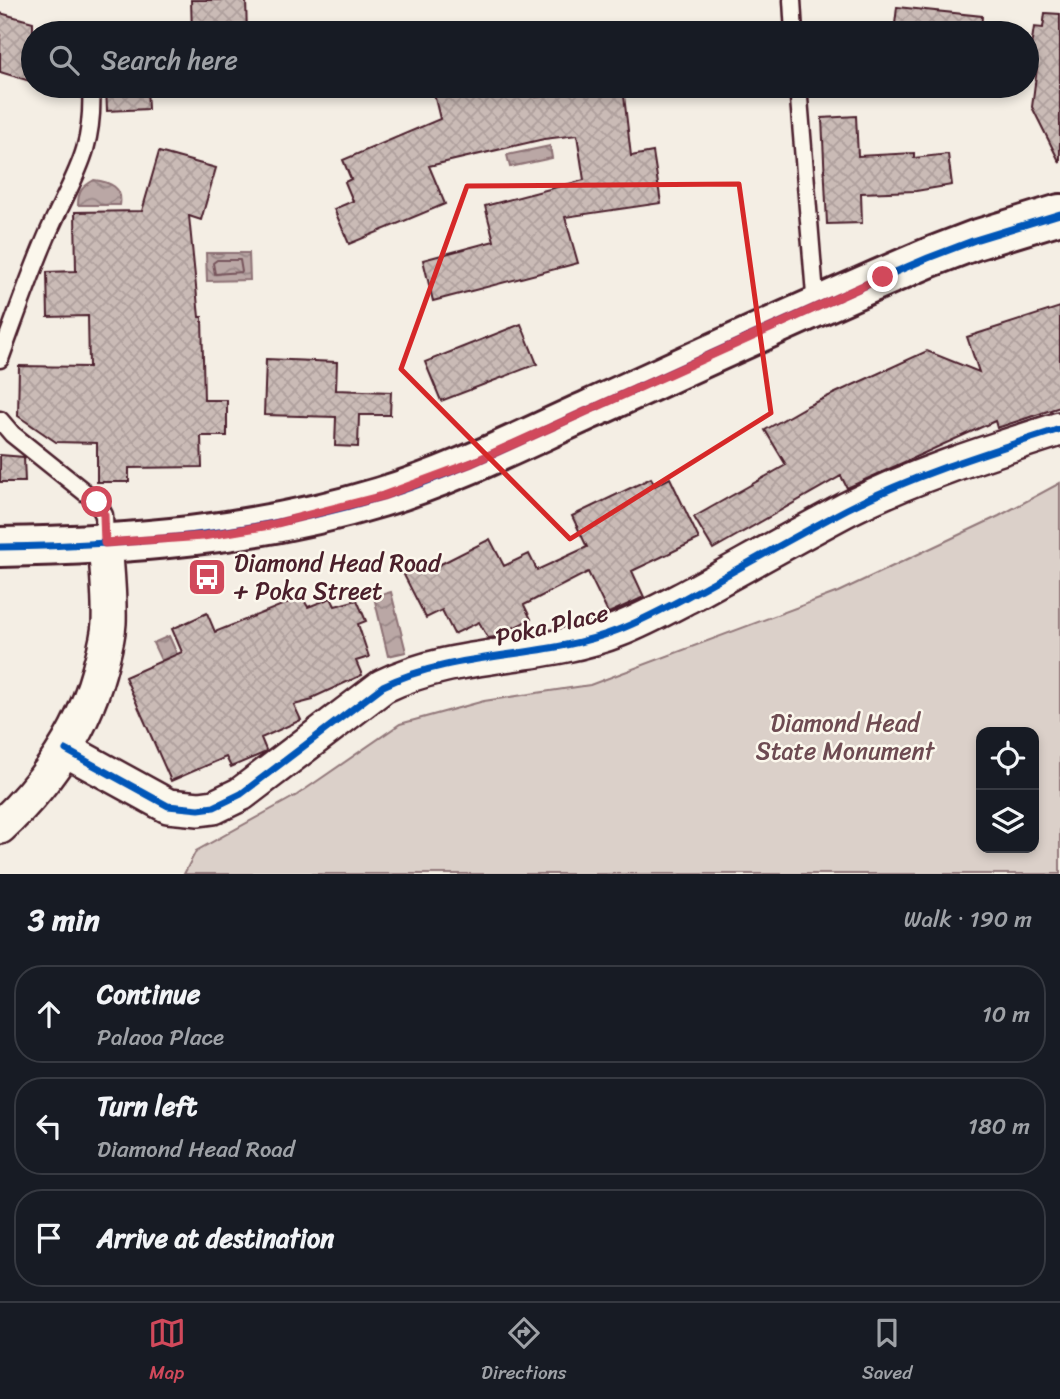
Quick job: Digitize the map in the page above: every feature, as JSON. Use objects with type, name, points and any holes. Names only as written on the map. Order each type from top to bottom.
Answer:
[{"type":"street","points":[[0,547],[203,536],[270,525],[383,496],[472,463],[929,257],[1060,214]]},
{"type":"street","name":"Poka Place","points":[[66,750],[168,806],[199,810],[214,807],[241,794],[383,686],[404,675],[426,668],[550,650],[602,637],[645,618],[847,509],[891,489],[1060,429]]},
{"type":"street","points":[[0,827],[32,795],[66,750],[94,690],[106,641],[108,589],[105,543]]},
{"type":"lane","points":[[792,0],[793,21]]},
{"type":"lane","points":[[0,359],[47,235],[82,163],[92,113],[91,98]]},
{"type":"lane","points":[[799,98],[816,307]]},
{"type":"lane","points":[[0,420],[12,434],[97,502],[104,515],[105,543]]},
{"type":"highlighted area","points":[[739,184],[771,413],[570,539],[401,369],[467,186]]},
{"type":"green space","name":"Diamond Head State Monument","points":[[1060,483],[1060,874],[184,874],[196,851],[297,795],[400,724],[484,701],[590,685],[838,592],[999,516]]},
{"type":"water","points":[[550,146],[552,158],[510,167],[507,155]]},
{"type":"water","points":[[94,180],[114,186],[119,194],[120,205],[78,205],[82,190]]},
{"type":"water","points":[[206,253],[249,253],[250,280],[207,281]]},
{"type":"water","points":[[391,592],[406,652],[388,656],[374,597]]},
{"type":"water","points":[[169,636],[185,672],[170,679],[153,643]]},
{"type":"building","points":[[191,0],[246,0],[247,21],[192,21]]},
{"type":"building","points":[[897,7],[982,16],[982,21],[895,21]]},
{"type":"building","points":[[0,13],[29,21],[21,21],[21,78],[0,72]]},
{"type":"building","points":[[1045,13],[1060,14],[1060,163],[1032,107],[1033,98],[1039,98],[1039,28],[1043,28]]},
{"type":"building","points":[[106,98],[148,98],[148,109],[107,111]]},
{"type":"building","points":[[435,98],[624,98],[631,156],[653,152],[661,203],[565,217],[578,263],[433,301],[423,260],[494,241],[485,206],[584,180],[577,135],[544,139],[429,166],[445,204],[349,244],[334,209],[353,201],[345,182],[351,179],[343,160],[440,119]]},
{"type":"building","points":[[856,116],[858,156],[914,153],[914,158],[948,154],[952,185],[916,191],[861,193],[862,223],[827,224],[822,118]]},
{"type":"building","points":[[159,152],[216,168],[201,220],[189,216],[199,317],[202,317],[204,400],[227,400],[227,436],[201,436],[202,467],[129,468],[129,482],[97,482],[97,443],[56,442],[18,416],[19,366],[89,367],[88,316],[48,317],[47,272],[76,271],[75,212],[142,211]]},
{"type":"building","points":[[1060,307],[1060,407],[997,428],[995,421],[847,488],[841,476],[713,549],[694,517],[786,465],[765,430],[807,406],[927,351],[979,372],[967,337]]},
{"type":"building","points":[[521,324],[537,364],[441,401],[425,362]]},
{"type":"building","points":[[266,359],[337,362],[336,390],[391,392],[390,415],[359,415],[358,447],[335,446],[336,417],[264,415]]},
{"type":"building","points":[[0,455],[24,457],[25,482],[0,482]]},
{"type":"building","points":[[651,478],[655,486],[670,478],[699,539],[632,571],[644,597],[611,612],[608,613],[588,572],[524,605],[531,619],[495,637],[488,638],[479,622],[454,634],[442,610],[426,618],[404,575],[427,564],[429,570],[490,539],[504,566],[529,554],[537,570],[587,547],[572,516]]},
{"type":"building","points":[[302,597],[308,607],[331,598],[335,606],[357,600],[366,621],[358,624],[369,657],[356,661],[362,675],[312,698],[313,700],[294,705],[301,720],[261,738],[266,750],[264,753],[231,767],[226,757],[171,781],[125,677],[182,652],[172,629],[207,613],[215,632]]},
{"type":"cycle path","points":[[0,547],[97,544],[192,536],[287,521],[381,497],[488,456],[928,258],[975,240],[1060,214]]},
{"type":"cycle path","points":[[66,750],[168,806],[199,809],[214,807],[241,794],[383,686],[440,666],[589,640],[618,630],[675,603],[828,519],[898,485],[1060,429]]},
{"type":"place","name":"Diamond Head Road + Poka Street","points":[[207,577]]},
{"type":"route","points":[[97,502],[104,515],[105,543],[203,536],[270,525],[383,496],[472,463],[883,277]]}]
